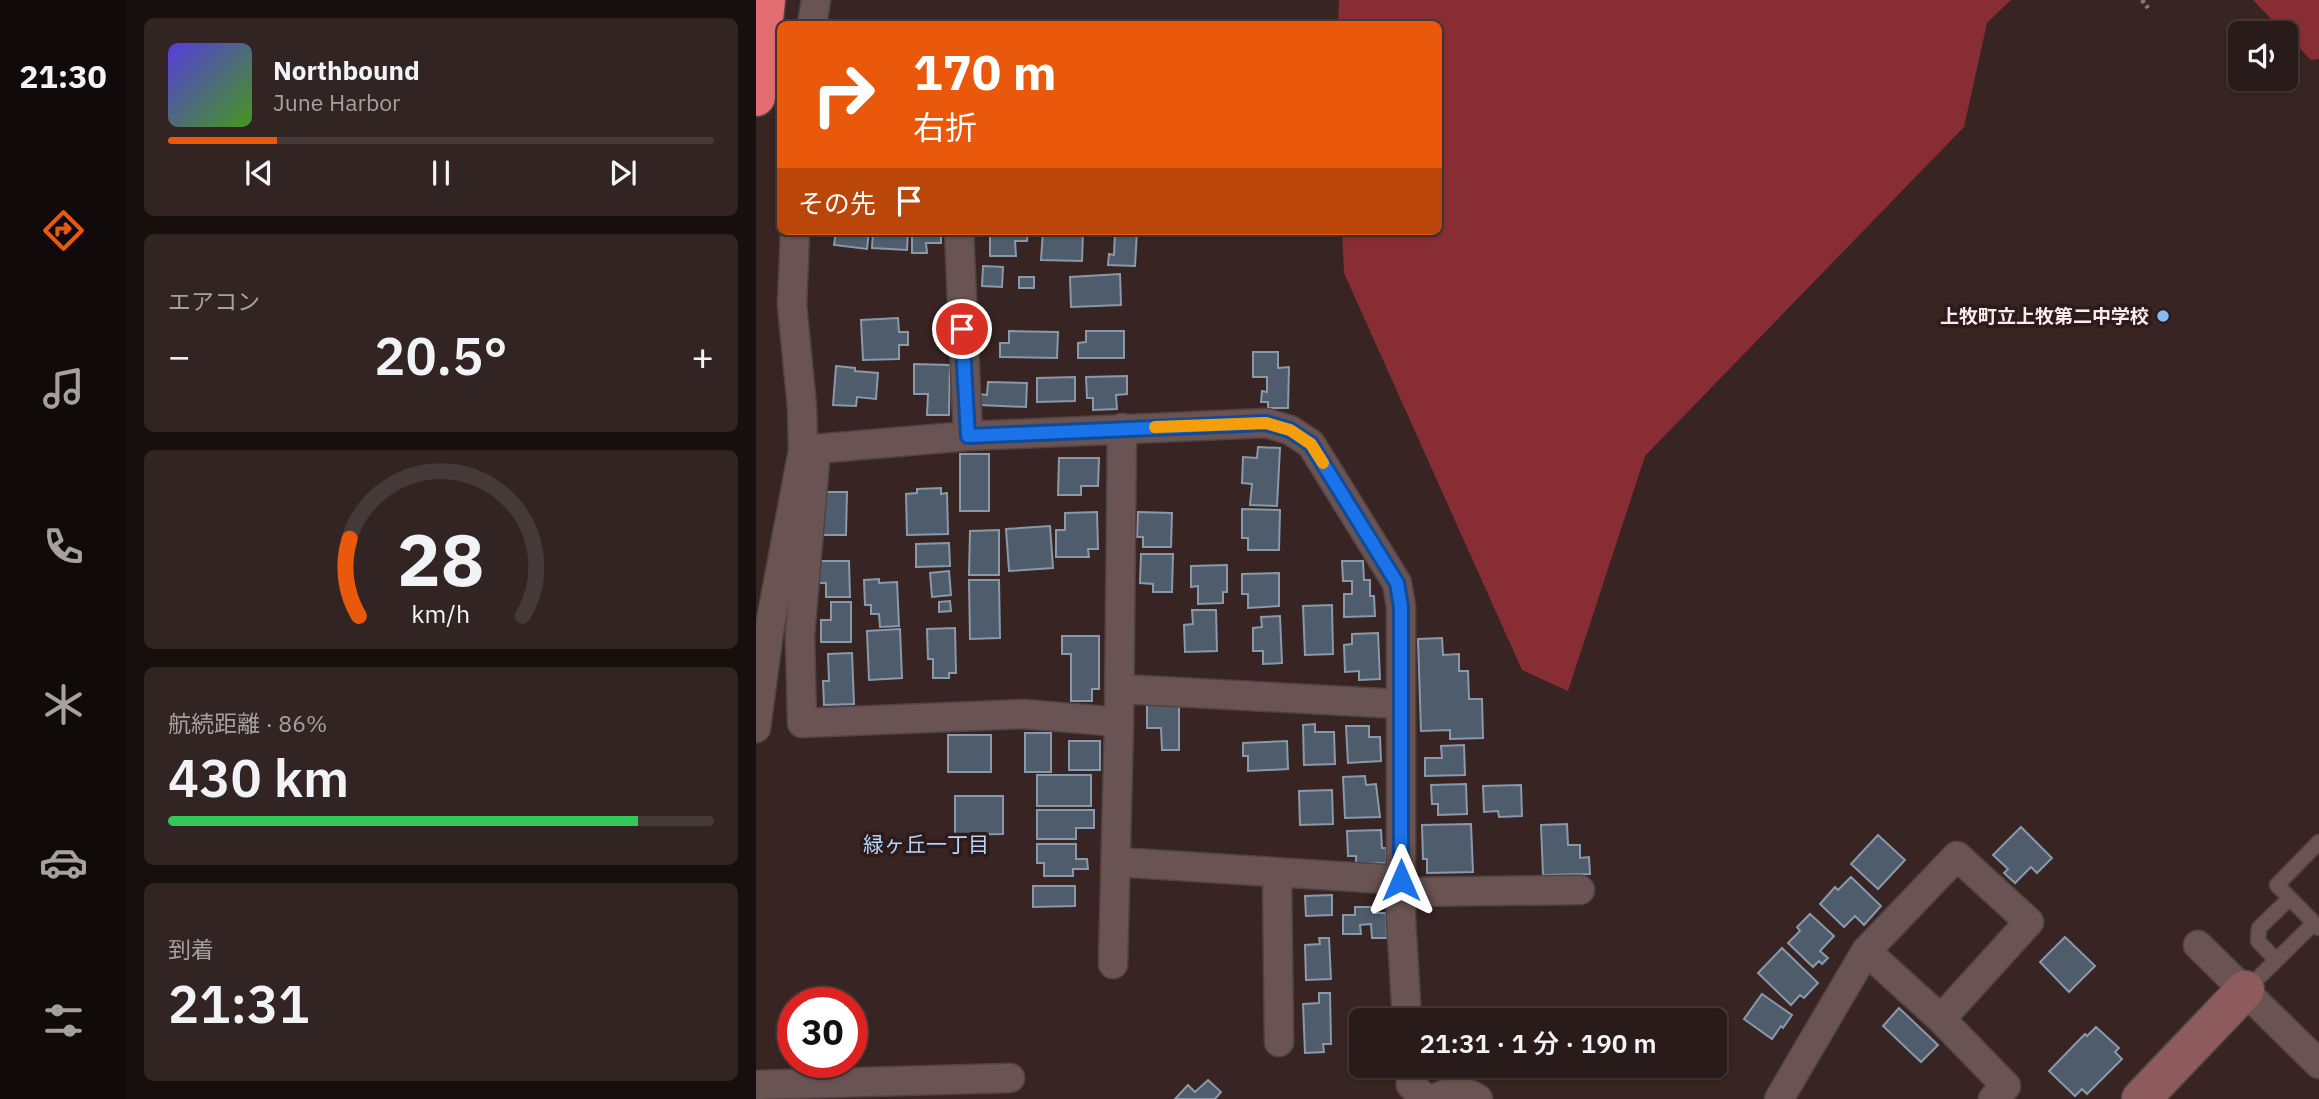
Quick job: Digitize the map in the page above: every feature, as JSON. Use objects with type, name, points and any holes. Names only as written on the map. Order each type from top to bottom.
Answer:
[{"type":"highway","points":[[756,97],[766,0]]},
{"type":"street","points":[[812,21],[816,0]]},
{"type":"street","points":[[795,235],[792,305],[809,450],[800,635],[802,723],[1023,714],[1119,722]]},
{"type":"street","points":[[959,235],[968,436]]},
{"type":"street","points":[[809,450],[968,436],[1266,423],[1290,430],[1311,444],[1397,583],[1401,607],[1401,886],[1406,1008]]},
{"type":"street","points":[[1113,964],[1120,689],[1122,428]]},
{"type":"street","points":[[756,728],[769,631],[809,450]]},
{"type":"street","points":[[1120,689],[1401,704]]},
{"type":"street","points":[[1779,1099],[1866,951],[1957,856],[2029,922],[1941,1019]]},
{"type":"street","points":[[1116,862],[1277,873],[1401,886],[1580,890]]},
{"type":"street","points":[[1277,873],[1279,1042]]},
{"type":"street","points":[[2199,944],[2319,1064]]},
{"type":"street","points":[[1866,951],[1941,1019],[2006,1086],[1993,1099]]},
{"type":"street","points":[[2140,1099],[2245,990]]},
{"type":"street","points":[[756,1085],[1010,1078]]},
{"type":"street","points":[[1411,1078],[1411,1085],[1426,1099]]},
{"type":"street","points":[[1434,1099],[1449,1091],[1472,1095],[1478,1099]]},
{"type":"lane","points":[[2245,990],[2316,925],[2277,885],[2319,842]]},
{"type":"lane","points":[[2276,960],[2258,941],[2259,929],[2290,898]]},
{"type":"path","points":[[2142,0],[2148,8]]},
{"type":"shaded area","points":[[1339,0],[2011,0],[1987,23],[1964,127],[1645,456],[1568,691],[1522,670],[1344,273],[1342,235],[1442,235],[1442,21],[1338,21]]},
{"type":"shaded area","points":[[2253,0],[2319,0],[2319,59],[2311,60],[2298,47],[2298,21],[2273,21]]},
{"type":"building","points":[[835,235],[869,235],[867,249],[834,245]]},
{"type":"building","points":[[873,235],[908,235],[907,250],[872,248]]},
{"type":"building","points":[[912,235],[941,235],[941,243],[926,243],[927,253],[912,253]]},
{"type":"building","points":[[990,235],[1028,235],[1027,241],[1015,241],[1016,256],[990,256]]},
{"type":"building","points":[[1043,235],[1083,235],[1082,261],[1041,260]]},
{"type":"building","points":[[1115,235],[1137,235],[1135,266],[1108,265],[1109,254],[1114,255]]},
{"type":"building","points":[[983,266],[1003,267],[1002,287],[982,286]]},
{"type":"building","points":[[1120,274],[1121,305],[1071,307],[1070,277]]},
{"type":"building","points":[[1019,277],[1034,277],[1034,288],[1019,288]]},
{"type":"building","points":[[898,318],[899,332],[908,332],[908,345],[899,345],[899,359],[863,360],[861,320]]},
{"type":"building","points":[[1009,331],[1058,332],[1057,358],[1000,357],[1000,343],[1009,343]]},
{"type":"building","points":[[1086,331],[1124,331],[1124,358],[1078,358],[1078,343],[1086,342]]},
{"type":"building","points":[[1253,352],[1278,352],[1278,368],[1289,367],[1288,408],[1268,408],[1268,402],[1261,402],[1262,391],[1267,392],[1267,377],[1253,377]]},
{"type":"building","points":[[914,364],[950,365],[949,415],[927,415],[928,394],[914,394]]},
{"type":"building","points":[[836,366],[878,373],[876,399],[857,397],[856,406],[833,405]]},
{"type":"building","points":[[1127,376],[1127,394],[1116,395],[1117,409],[1093,410],[1093,398],[1087,398],[1086,377]]},
{"type":"building","points":[[1075,377],[1075,401],[1037,402],[1037,378]]},
{"type":"building","points":[[988,382],[1027,383],[1026,407],[980,405],[980,394],[987,395]]},
{"type":"building","points":[[1258,447],[1280,448],[1277,506],[1250,505],[1252,484],[1242,483],[1243,457],[1257,458]]},
{"type":"building","points":[[960,454],[989,454],[989,511],[960,511]]},
{"type":"building","points":[[1059,458],[1099,458],[1098,486],[1081,486],[1081,495],[1058,495]]},
{"type":"building","points":[[941,488],[941,494],[947,493],[948,534],[907,535],[906,494],[917,493],[917,489]]},
{"type":"building","points":[[823,492],[847,492],[846,535],[822,535]]},
{"type":"building","points":[[1242,509],[1280,510],[1279,550],[1248,550],[1248,538],[1242,538]]},
{"type":"building","points":[[1097,512],[1098,549],[1088,549],[1089,557],[1056,557],[1056,530],[1065,530],[1065,513]]},
{"type":"building","points":[[1138,512],[1172,513],[1171,547],[1143,547],[1143,537],[1137,537]]},
{"type":"building","points":[[1050,526],[1053,568],[1009,571],[1006,529]]},
{"type":"building","points":[[999,530],[999,575],[969,575],[970,531]]},
{"type":"building","points":[[949,543],[950,566],[916,567],[916,544]]},
{"type":"building","points":[[1141,554],[1173,554],[1172,592],[1153,592],[1153,584],[1140,583]]},
{"type":"building","points":[[815,561],[849,561],[850,597],[826,597],[826,583],[815,583]]},
{"type":"building","points":[[1342,561],[1363,561],[1364,580],[1370,580],[1370,596],[1374,596],[1375,616],[1344,617],[1344,594],[1352,594],[1352,581],[1343,581]]},
{"type":"building","points":[[1227,565],[1227,592],[1223,592],[1223,603],[1198,604],[1198,586],[1191,587],[1191,566]]},
{"type":"building","points":[[949,571],[951,595],[932,597],[930,573]]},
{"type":"building","points":[[1279,573],[1279,606],[1248,608],[1248,594],[1242,594],[1242,574]]},
{"type":"building","points":[[879,579],[879,583],[897,582],[899,626],[880,627],[879,614],[871,614],[871,605],[865,605],[864,580]]},
{"type":"building","points":[[969,580],[999,580],[1000,638],[970,639]]},
{"type":"building","points":[[950,601],[951,611],[939,612],[939,602]]},
{"type":"building","points":[[831,602],[851,602],[851,642],[821,642],[821,620],[831,620]]},
{"type":"building","points":[[1332,605],[1333,654],[1305,655],[1303,606]]},
{"type":"building","points":[[1192,610],[1216,610],[1217,651],[1185,652],[1184,625],[1193,624]]},
{"type":"building","points":[[1280,616],[1282,663],[1263,664],[1263,651],[1253,651],[1253,628],[1262,627],[1261,617]]},
{"type":"building","points":[[955,628],[956,673],[949,673],[949,678],[933,678],[933,659],[928,659],[927,629]]},
{"type":"building","points":[[900,629],[902,678],[869,680],[867,631]]},
{"type":"building","points":[[1378,633],[1380,679],[1359,680],[1359,671],[1345,672],[1344,645],[1352,644],[1352,634]]},
{"type":"building","points":[[1062,636],[1099,636],[1099,689],[1092,689],[1092,701],[1071,701],[1071,654],[1062,654]]},
{"type":"building","points":[[1442,638],[1443,655],[1459,654],[1459,671],[1468,671],[1469,699],[1482,699],[1483,738],[1450,739],[1450,730],[1421,731],[1418,639]]},
{"type":"building","points":[[852,653],[854,704],[824,705],[823,681],[829,681],[828,654]]},
{"type":"building","points":[[1147,703],[1179,703],[1179,750],[1162,750],[1161,728],[1147,728]]},
{"type":"building","points":[[1315,724],[1315,732],[1334,732],[1335,764],[1304,765],[1303,725]]},
{"type":"building","points":[[1346,726],[1369,726],[1369,737],[1380,737],[1381,761],[1348,763]]},
{"type":"building","points":[[1025,733],[1051,733],[1051,772],[1025,772]]},
{"type":"building","points":[[948,735],[991,735],[991,772],[948,772]]},
{"type":"building","points":[[1069,741],[1100,741],[1100,770],[1069,770]]},
{"type":"building","points":[[1287,741],[1288,769],[1248,771],[1248,756],[1243,756],[1243,743]]},
{"type":"building","points":[[1464,745],[1465,775],[1425,776],[1425,758],[1442,758],[1441,746]]},
{"type":"building","points":[[1037,775],[1091,775],[1091,806],[1037,806]]},
{"type":"building","points":[[1365,776],[1366,785],[1376,784],[1380,817],[1345,818],[1343,777]]},
{"type":"building","points":[[1466,784],[1467,814],[1438,815],[1438,804],[1432,804],[1431,785]]},
{"type":"building","points":[[1521,785],[1522,816],[1499,817],[1498,811],[1484,812],[1483,786]]},
{"type":"building","points":[[1332,790],[1333,824],[1300,825],[1299,791]]},
{"type":"building","points":[[955,796],[1003,796],[1003,834],[955,835]]},
{"type":"building","points":[[1037,810],[1094,810],[1094,828],[1076,828],[1076,839],[1037,839]]},
{"type":"building","points":[[1471,824],[1473,872],[1427,873],[1427,859],[1423,859],[1422,825]]},
{"type":"building","points":[[1567,824],[1568,845],[1580,845],[1580,858],[1589,857],[1590,874],[1543,875],[1541,825]]},
{"type":"building","points":[[2021,827],[2052,858],[2037,873],[2031,867],[2015,883],[2004,873],[2008,869],[1993,855]]},
{"type":"building","points":[[1381,830],[1382,848],[1386,848],[1386,863],[1356,864],[1356,856],[1348,856],[1347,831]]},
{"type":"building","points":[[1878,835],[1905,860],[1878,889],[1851,864]]},
{"type":"building","points":[[1037,844],[1076,844],[1076,859],[1087,859],[1088,869],[1073,869],[1073,876],[1044,876],[1044,863],[1037,863]]},
{"type":"building","points":[[1851,877],[1881,906],[1864,925],[1855,916],[1844,927],[1820,904],[1835,887],[1838,890]]},
{"type":"building","points":[[1033,886],[1075,886],[1075,906],[1033,907]]},
{"type":"building","points":[[1332,895],[1332,915],[1306,916],[1305,896]]},
{"type":"building","points":[[1355,907],[1373,907],[1373,913],[1386,913],[1387,938],[1372,938],[1371,924],[1360,925],[1361,934],[1343,934],[1343,915],[1355,915]]},
{"type":"building","points":[[1810,914],[1834,936],[1820,951],[1828,958],[1813,967],[1788,943],[1800,931],[1797,927]]},
{"type":"building","points":[[2065,937],[2095,966],[2069,992],[2040,962]]},
{"type":"building","points":[[1319,938],[1329,938],[1331,979],[1306,980],[1305,945],[1320,944]]},
{"type":"building","points":[[1782,948],[1818,983],[1804,998],[1800,995],[1791,1005],[1758,973]]},
{"type":"building","points":[[1319,993],[1330,993],[1331,1044],[1323,1044],[1324,1052],[1305,1053],[1303,1004],[1319,1003]]},
{"type":"building","points":[[1762,994],[1792,1015],[1772,1039],[1744,1019]]},
{"type":"building","points":[[1899,1008],[1938,1045],[1921,1062],[1883,1026]]},
{"type":"building","points":[[2096,1027],[2119,1048],[2115,1052],[2122,1059],[2087,1094],[2082,1089],[2075,1096],[2049,1071],[2085,1034],[2087,1036]]},
{"type":"building","points":[[1208,1080],[1221,1092],[1215,1099],[1175,1099],[1188,1085],[1195,1092]]},
{"type":"slow traffic","points":[[1155,427],[1266,423],[1290,430],[1311,444],[1323,463]]},
{"type":"place","name":"上牧町立上牧第二中学校","points":[[2163,316]]},
{"type":"district","name":"緑ヶ丘一丁目","points":[[926,844]]},
{"type":"route","points":[[962,329],[968,436],[1266,423],[1290,430],[1311,444],[1397,583],[1401,607],[1401,880]]}]
